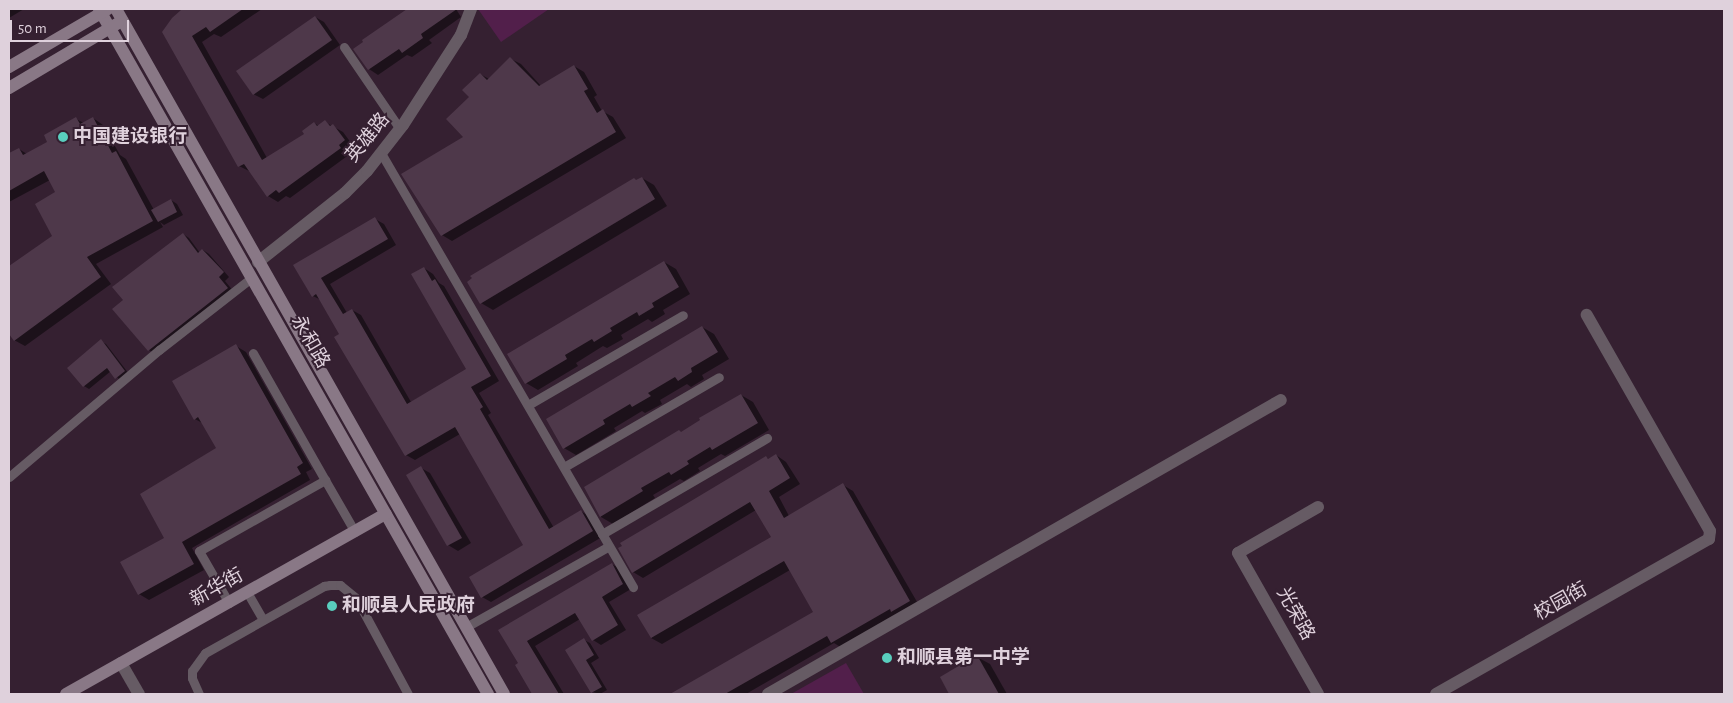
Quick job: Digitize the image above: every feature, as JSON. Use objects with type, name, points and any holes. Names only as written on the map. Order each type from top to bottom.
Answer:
[{"type":"main road","name":"永和路","points":[[114,12],[110,28],[488,694]]},
{"type":"main road","name":"永和路","points":[[114,12],[504,694]]},
{"type":"main road","points":[[9,88],[110,28],[114,12]]},
{"type":"main road","points":[[9,67],[114,12]]},
{"type":"main road","name":"新华街","points":[[66,694],[386,514]]},
{"type":"street","name":"英雄路","points":[[258,262],[345,193],[381,153],[400,129],[461,35],[471,9]]},
{"type":"street","name":"校园街","points":[[1436,694],[1705,543],[1709,539],[1710,531],[1587,315]]},
{"type":"street","points":[[768,694],[1281,400]]},
{"type":"street","name":"光荣路","points":[[1318,507],[1238,553],[1318,694]]},
{"type":"street","points":[[122,663],[139,694]]},
{"type":"lane","points":[[344,47],[400,129]]},
{"type":"lane","points":[[381,153],[633,587]]},
{"type":"lane","points":[[9,477],[159,350],[251,278]]},
{"type":"lane","points":[[528,405],[683,315]]},
{"type":"lane","points":[[253,353],[355,532]]},
{"type":"lane","points":[[564,467],[719,376]]},
{"type":"lane","points":[[602,534],[767,438]]},
{"type":"lane","points":[[228,603],[199,551],[325,480]]},
{"type":"lane","points":[[466,627],[609,546]]},
{"type":"lane","points":[[198,694],[192,678],[192,672],[205,653],[324,586],[340,586],[356,598],[408,694]]},
{"type":"lane","points":[[247,592],[263,620]]},
{"type":"shaded area","points":[[478,9],[549,9],[501,42]]},
{"type":"shaded area","points":[[846,663],[864,694],[791,694]]},
{"type":"building","points":[[243,9],[210,32],[206,27],[192,36],[262,160],[304,134],[302,131],[314,122],[317,126],[325,120],[330,126],[333,124],[345,140],[339,145],[341,148],[279,193],[276,190],[267,197],[244,164],[238,167],[162,32],[172,18],[181,10]]},
{"type":"building","points":[[407,9],[457,9],[421,34],[423,38],[402,53],[399,49],[368,70],[353,49],[363,42],[362,40]]},
{"type":"building","points":[[315,16],[332,40],[253,95],[236,71]]},
{"type":"building","points":[[510,57],[539,86],[574,65],[588,89],[584,91],[597,113],[603,109],[616,132],[441,236],[401,174],[463,137],[446,119],[469,97],[462,90],[480,73],[487,80]]},
{"type":"building","points":[[76,117],[80,124],[93,117],[112,153],[116,151],[153,221],[87,257],[101,277],[14,341],[9,334],[9,266],[52,236],[35,204],[55,192],[44,171],[9,191],[9,153],[19,148],[23,155],[47,142],[44,135]]},
{"type":"building","points":[[642,177],[655,199],[480,304],[467,282],[472,278],[470,276],[634,178],[636,180]]},
{"type":"building","points":[[171,199],[177,212],[158,222],[151,210]]},
{"type":"building","points":[[375,217],[388,239],[321,278],[343,314],[352,309],[407,404],[466,369],[411,274],[424,267],[432,281],[435,279],[491,376],[471,387],[483,407],[480,409],[549,529],[581,510],[593,531],[481,598],[469,577],[523,545],[455,427],[405,456],[334,337],[339,334],[316,294],[312,297],[293,265]]},
{"type":"building","points":[[183,233],[198,253],[202,249],[224,272],[219,277],[228,288],[148,351],[112,309],[123,300],[112,287]]},
{"type":"building","points":[[664,261],[679,287],[652,303],[654,307],[639,316],[637,312],[610,328],[612,331],[594,342],[592,339],[565,355],[567,359],[525,384],[507,354]]},
{"type":"building","points":[[702,326],[718,352],[691,368],[692,372],[678,381],[675,377],[648,393],[651,396],[632,407],[630,404],[603,420],[605,424],[563,449],[546,419]]},
{"type":"building","points":[[101,339],[125,371],[115,379],[107,368],[83,387],[67,368]]},
{"type":"building","points":[[236,344],[303,463],[297,467],[301,474],[182,542],[194,564],[138,595],[120,562],[164,538],[140,494],[216,448],[198,417],[194,420],[172,381]]},
{"type":"building","points":[[741,394],[758,423],[712,450],[710,447],[687,461],[689,464],[671,475],[669,472],[641,488],[643,491],[600,517],[584,487],[679,430],[681,432],[700,420],[699,418]]},
{"type":"building","points":[[776,454],[790,478],[769,491],[784,518],[843,483],[910,601],[891,612],[890,609],[831,643],[827,636],[725,694],[670,694],[813,612],[784,561],[651,638],[637,615],[771,537],[750,502],[632,573],[618,548],[622,546],[620,543],[766,456],[768,459]]},
{"type":"building","points":[[421,466],[462,538],[447,546],[406,475]]},
{"type":"building","points":[[612,563],[623,584],[602,597],[618,625],[592,641],[575,613],[527,641],[559,694],[532,694],[515,665],[518,663],[498,630]]},
{"type":"building","points":[[584,638],[594,655],[586,660],[602,687],[591,693],[565,650]]},
{"type":"building","points":[[977,655],[999,694],[949,694],[940,677]]},
{"type":"place","name":"中国建设银行","points":[[63,137]]},
{"type":"place","name":"和顺县人民政府","points":[[332,606]]},
{"type":"place","name":"和顺县第一中学","points":[[887,658]]}]
